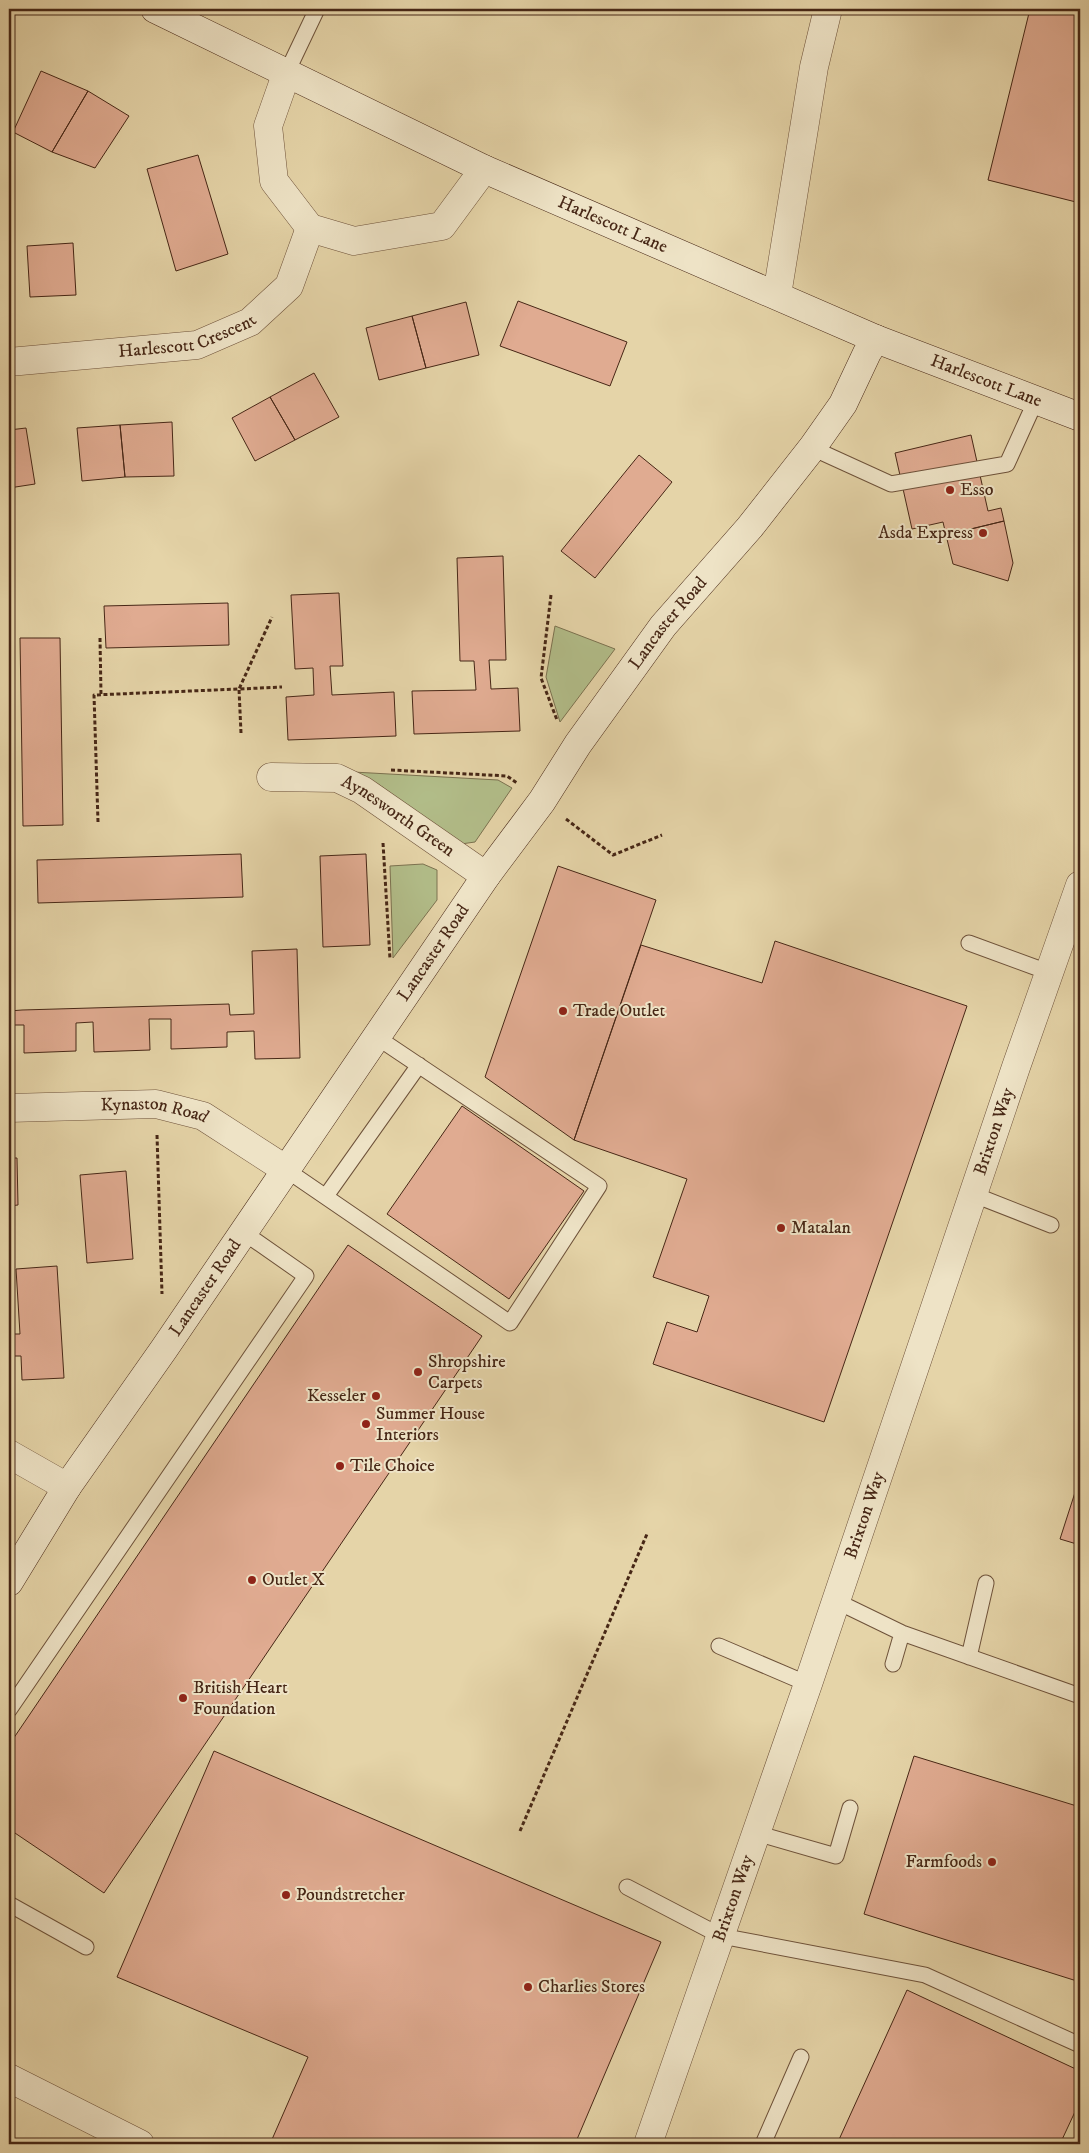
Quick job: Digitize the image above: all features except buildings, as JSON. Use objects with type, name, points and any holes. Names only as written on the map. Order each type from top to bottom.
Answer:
[{"type":"street","name":"Harlescott Lane","points":[[155,9],[484,168],[876,339],[1080,417]]},
{"type":"street","points":[[777,295],[814,67],[828,9]]},
{"type":"street","points":[[287,72],[268,126],[274,181],[310,228],[354,241],[442,226],[484,168]]},
{"type":"street","name":"Harlescott Crescent","points":[[9,362],[197,345],[250,322],[289,286],[310,228]]},
{"type":"street","name":"Lancaster Road","points":[[9,1582],[67,1487],[378,1038],[401,1000],[486,876],[542,801],[571,755],[663,626],[750,527],[812,448],[843,404],[867,353],[876,339]]},
{"type":"street","name":"Aynesworth Green","points":[[271,777],[337,778],[362,790],[486,876]]},
{"type":"street","name":"Brixton Way","points":[[648,2144],[808,1684],[972,1194],[1048,972],[1080,885]]},
{"type":"street","name":"Kynaston Road","points":[[9,1108],[156,1104],[203,1116],[286,1169]]},
{"type":"street","points":[[9,1454],[67,1487]]},
{"type":"street","points":[[9,2078],[140,2144]]},
{"type":"lane","points":[[287,72],[317,9]]},
{"type":"lane","points":[[812,448],[890,484],[1007,464],[1036,400]]},
{"type":"lane","points":[[969,943],[1048,972]]},
{"type":"lane","points":[[286,1169],[510,1323],[600,1186],[378,1038]]},
{"type":"lane","points":[[326,1196],[419,1065]]},
{"type":"lane","points":[[972,1194],[1051,1225]]},
{"type":"lane","points":[[9,1710],[306,1276],[243,1232]]},
{"type":"lane","points":[[969,1657],[986,1583]]},
{"type":"lane","points":[[836,1601],[902,1633],[1080,1696]]},
{"type":"lane","points":[[892,1664],[902,1633]]},
{"type":"lane","points":[[719,1646],[808,1684]]},
{"type":"lane","points":[[756,1833],[836,1856],[850,1808]]},
{"type":"lane","points":[[627,1887],[721,1936],[925,1975],[1080,2044]]},
{"type":"lane","points":[[9,1904],[86,1946]]},
{"type":"lane","points":[[763,2144],[802,2057]]},
{"type":"path","points":[[551,595],[541,678],[571,755]]},
{"type":"path","points":[[241,733],[239,689],[272,617]]},
{"type":"path","points":[[100,638],[100,695]]},
{"type":"path","points":[[98,822],[94,695],[282,687]]},
{"type":"path","points":[[381,805],[391,980],[401,1000]]},
{"type":"path","points":[[156,1104],[162,1300]]},
{"type":"path","points":[[520,1831],[648,1534]]},
{"type":"green space","points":[[555,626],[615,649],[560,722],[546,677]]},
{"type":"green space","points":[[353,772],[498,780],[512,788],[475,842],[461,844],[378,784],[360,780]]},
{"type":"green space","points":[[423,864],[437,870],[437,900],[393,958],[390,866]]},
{"type":"place","name":"Esso","points":[[950,490]]},
{"type":"place","name":"Asda Express","points":[[983,533]]},
{"type":"place","name":"Trade Outlet","points":[[563,1011]]},
{"type":"place","name":"Matalan","points":[[781,1228]]},
{"type":"place","name":"Shropshire Carpets","points":[[418,1372]]},
{"type":"place","name":"Kesseler","points":[[376,1396]]},
{"type":"place","name":"Summer House Interiors","points":[[366,1424]]},
{"type":"place","name":"Tile Choice","points":[[340,1466]]},
{"type":"place","name":"Outlet X","points":[[252,1580]]},
{"type":"place","name":"British Heart Foundation","points":[[183,1698]]},
{"type":"place","name":"Farmfoods","points":[[992,1862]]},
{"type":"place","name":"Poundstretcher","points":[[286,1895]]},
{"type":"place","name":"Charlies Stores","points":[[528,1987]]}]
